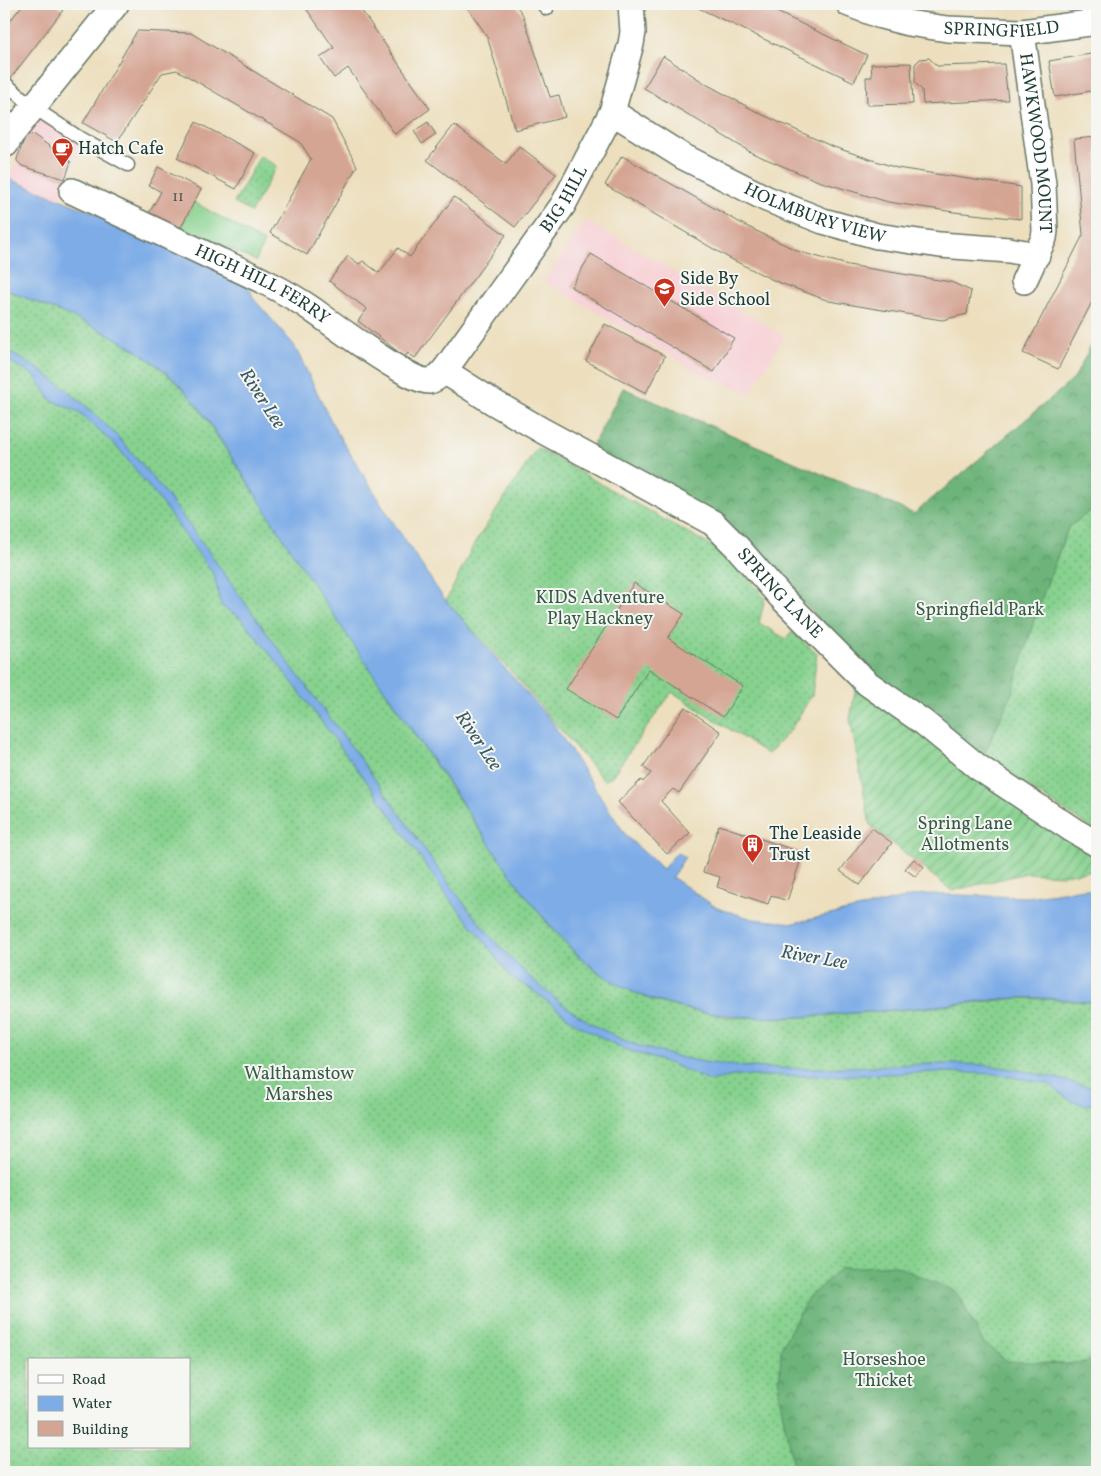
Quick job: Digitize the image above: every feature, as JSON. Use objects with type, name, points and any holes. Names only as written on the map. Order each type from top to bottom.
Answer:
[{"type":"street","points":[[6,144],[10,136],[116,4]]},
{"type":"street","name":"BIG HILL","points":[[444,371],[563,205],[612,112],[631,44],[633,32],[631,4]]},
{"type":"street","name":"SPRINGFIELD","points":[[849,4],[881,16],[909,13],[947,29],[1022,32],[1097,22]]},
{"type":"street","name":"HAWKWOOD MOUNT","points":[[1022,32],[1043,184],[1045,230],[1044,238],[1024,281]]},
{"type":"street","name":"HOLMBURY VIEW","points":[[612,112],[682,156],[767,199],[823,222],[878,236],[940,245],[1009,250],[1037,255]]},
{"type":"street","name":"HIGH HILL FERRY","points":[[72,191],[277,288],[312,309],[375,354],[420,380],[429,381],[437,378],[444,371]]},
{"type":"street","name":"SPRING LANE","points":[[444,371],[543,431],[713,523],[781,597],[866,683],[923,722],[978,767],[1072,830],[1097,844]]},
{"type":"lane","points":[[4,82],[33,107],[80,138],[128,165]]},
{"type":"shaded area","points":[[40,118],[82,143],[60,199],[4,177],[4,170],[12,172],[24,135]]},
{"type":"shaded area","name":"Side By Side School","points":[[586,220],[784,336],[750,394],[698,372],[544,281]]},
{"type":"green space","points":[[260,156],[277,166],[251,212],[234,203]]},
{"type":"green space","points":[[194,202],[264,242],[256,261],[181,227]]},
{"type":"green space","name":"Walthamstow Marshes","points":[[4,289],[109,334],[156,364],[193,399],[382,687],[507,870],[547,923],[575,953],[596,971],[651,1000],[727,1017],[789,1018],[924,1008],[1019,998],[1097,1003],[1097,1472],[4,1472]]},
{"type":"green space","name":"Springfield Park","points":[[1097,334],[1097,832],[983,757],[623,388],[914,514],[1074,379]]},
{"type":"green space","name":"Springfield Park","points":[[1097,334],[1097,506],[1068,528],[1037,611],[1012,693],[983,757],[869,672],[727,522],[591,448],[623,388],[914,514],[1074,379]]},
{"type":"green space","name":"KIDS Adventure Play Hackney","points":[[537,448],[729,556],[765,598],[759,623],[786,639],[792,632],[817,653],[812,695],[791,729],[768,754],[672,692],[612,776],[604,781],[510,670],[446,601],[473,546]]},
{"type":"green space","name":"Spring Lane Allotments","points":[[856,685],[1069,841],[1097,859],[1097,870],[1062,875],[1026,873],[952,891],[870,825],[850,719]]},
{"type":"green space","name":"Horseshoe Thicket","points":[[894,1265],[957,1292],[983,1342],[1007,1361],[1066,1364],[1086,1362],[1097,1356],[1097,1472],[794,1472],[779,1395],[781,1348],[807,1299],[841,1268]]},
{"type":"water","name":"River Lee","points":[[4,177],[125,225],[248,283],[253,298],[294,345],[335,429],[442,596],[552,722],[627,837],[663,869],[677,852],[685,857],[672,877],[717,908],[753,919],[794,923],[923,894],[1026,897],[1085,889],[1097,891],[1097,1003],[1048,998],[1018,998],[803,1017],[753,1017],[703,1012],[654,1000],[622,986],[592,967],[557,933],[508,872],[335,618],[248,482],[186,392],[151,360],[131,347],[90,325],[4,289]]},
{"type":"water","points":[[4,349],[63,387],[97,416],[126,446],[195,532],[465,904],[521,968],[552,996],[587,1021],[629,1042],[653,1050],[725,1065],[761,1068],[943,1064],[993,1066],[1061,1079],[1097,1089],[1097,1103],[1084,1105],[1069,1100],[1049,1084],[995,1074],[943,1072],[835,1076],[734,1076],[709,1081],[674,1065],[624,1049],[579,1026],[531,989],[511,978],[445,893],[381,801],[286,674],[242,619],[221,606],[214,575],[119,449],[79,412],[51,400],[35,376],[4,358]]},
{"type":"building","points":[[23,4],[54,4],[63,10],[10,79],[4,74],[4,29]]},
{"type":"building","points":[[303,4],[357,4],[430,109],[395,134],[348,68],[334,78],[320,58],[334,48]]},
{"type":"building","points":[[465,4],[515,4],[523,15],[550,97],[559,95],[565,117],[515,130],[487,36]]},
{"type":"building","points":[[690,4],[760,4],[867,55],[854,82]]},
{"type":"building","points":[[137,31],[191,33],[332,119],[357,166],[307,255],[270,233],[311,159],[300,142],[177,70],[162,73],[117,142],[83,123]]},
{"type":"building","points":[[1097,53],[1097,90],[1055,97],[1049,61]]},
{"type":"building","points":[[663,56],[706,84],[761,114],[831,146],[897,168],[1021,187],[1021,219],[954,212],[888,202],[818,181],[752,153],[644,88]]},
{"type":"building","points":[[929,58],[937,66],[1004,64],[1008,100],[923,104],[922,90],[915,83],[915,64],[920,59]]},
{"type":"building","points":[[911,63],[913,104],[867,105],[866,77],[872,77],[871,64]]},
{"type":"building","points":[[196,122],[255,153],[236,189],[177,158]]},
{"type":"building","points":[[428,122],[436,135],[422,144],[414,131]]},
{"type":"building","points":[[454,125],[506,164],[519,146],[556,174],[515,227],[427,160]]},
{"type":"building","points":[[34,135],[71,162],[65,179],[22,166],[17,161],[25,137]]},
{"type":"building","points":[[1097,137],[1097,292],[1058,369],[1023,353],[1083,235],[1074,139]]},
{"type":"building","points":[[622,156],[746,226],[800,252],[848,265],[951,282],[971,291],[967,314],[942,320],[829,301],[775,281],[729,258],[605,185]]},
{"type":"building","points":[[158,167],[201,189],[179,231],[148,215],[161,192],[149,185]]},
{"type":"building","points":[[454,197],[506,235],[415,358],[408,353],[405,357],[358,321],[367,309],[329,281],[348,256],[359,264],[363,261],[379,273],[398,248],[410,257]]},
{"type":"building","points":[[591,254],[734,338],[714,372],[571,287]]},
{"type":"building","points":[[605,324],[665,356],[646,393],[586,361]]},
{"type":"building","points":[[634,583],[684,614],[668,638],[743,686],[723,717],[649,669],[616,720],[566,689]]},
{"type":"building","points":[[685,707],[721,732],[679,793],[673,789],[661,801],[690,833],[667,854],[618,802],[651,773],[643,767]]},
{"type":"building","name":"The Leaside Trust","points":[[719,825],[803,853],[787,901],[771,895],[768,904],[717,887],[720,877],[703,872]]},
{"type":"building","points":[[872,828],[892,843],[860,885],[840,871]]},
{"type":"building","points":[[914,859],[924,867],[916,877],[905,869]]},
{"type":"place","name":"Hatch Cafe","points":[[62,168]]},
{"type":"place","name":"Side By Side School","points":[[664,308]]},
{"type":"place","name":"The Leaside Trust","points":[[753,863]]}]
